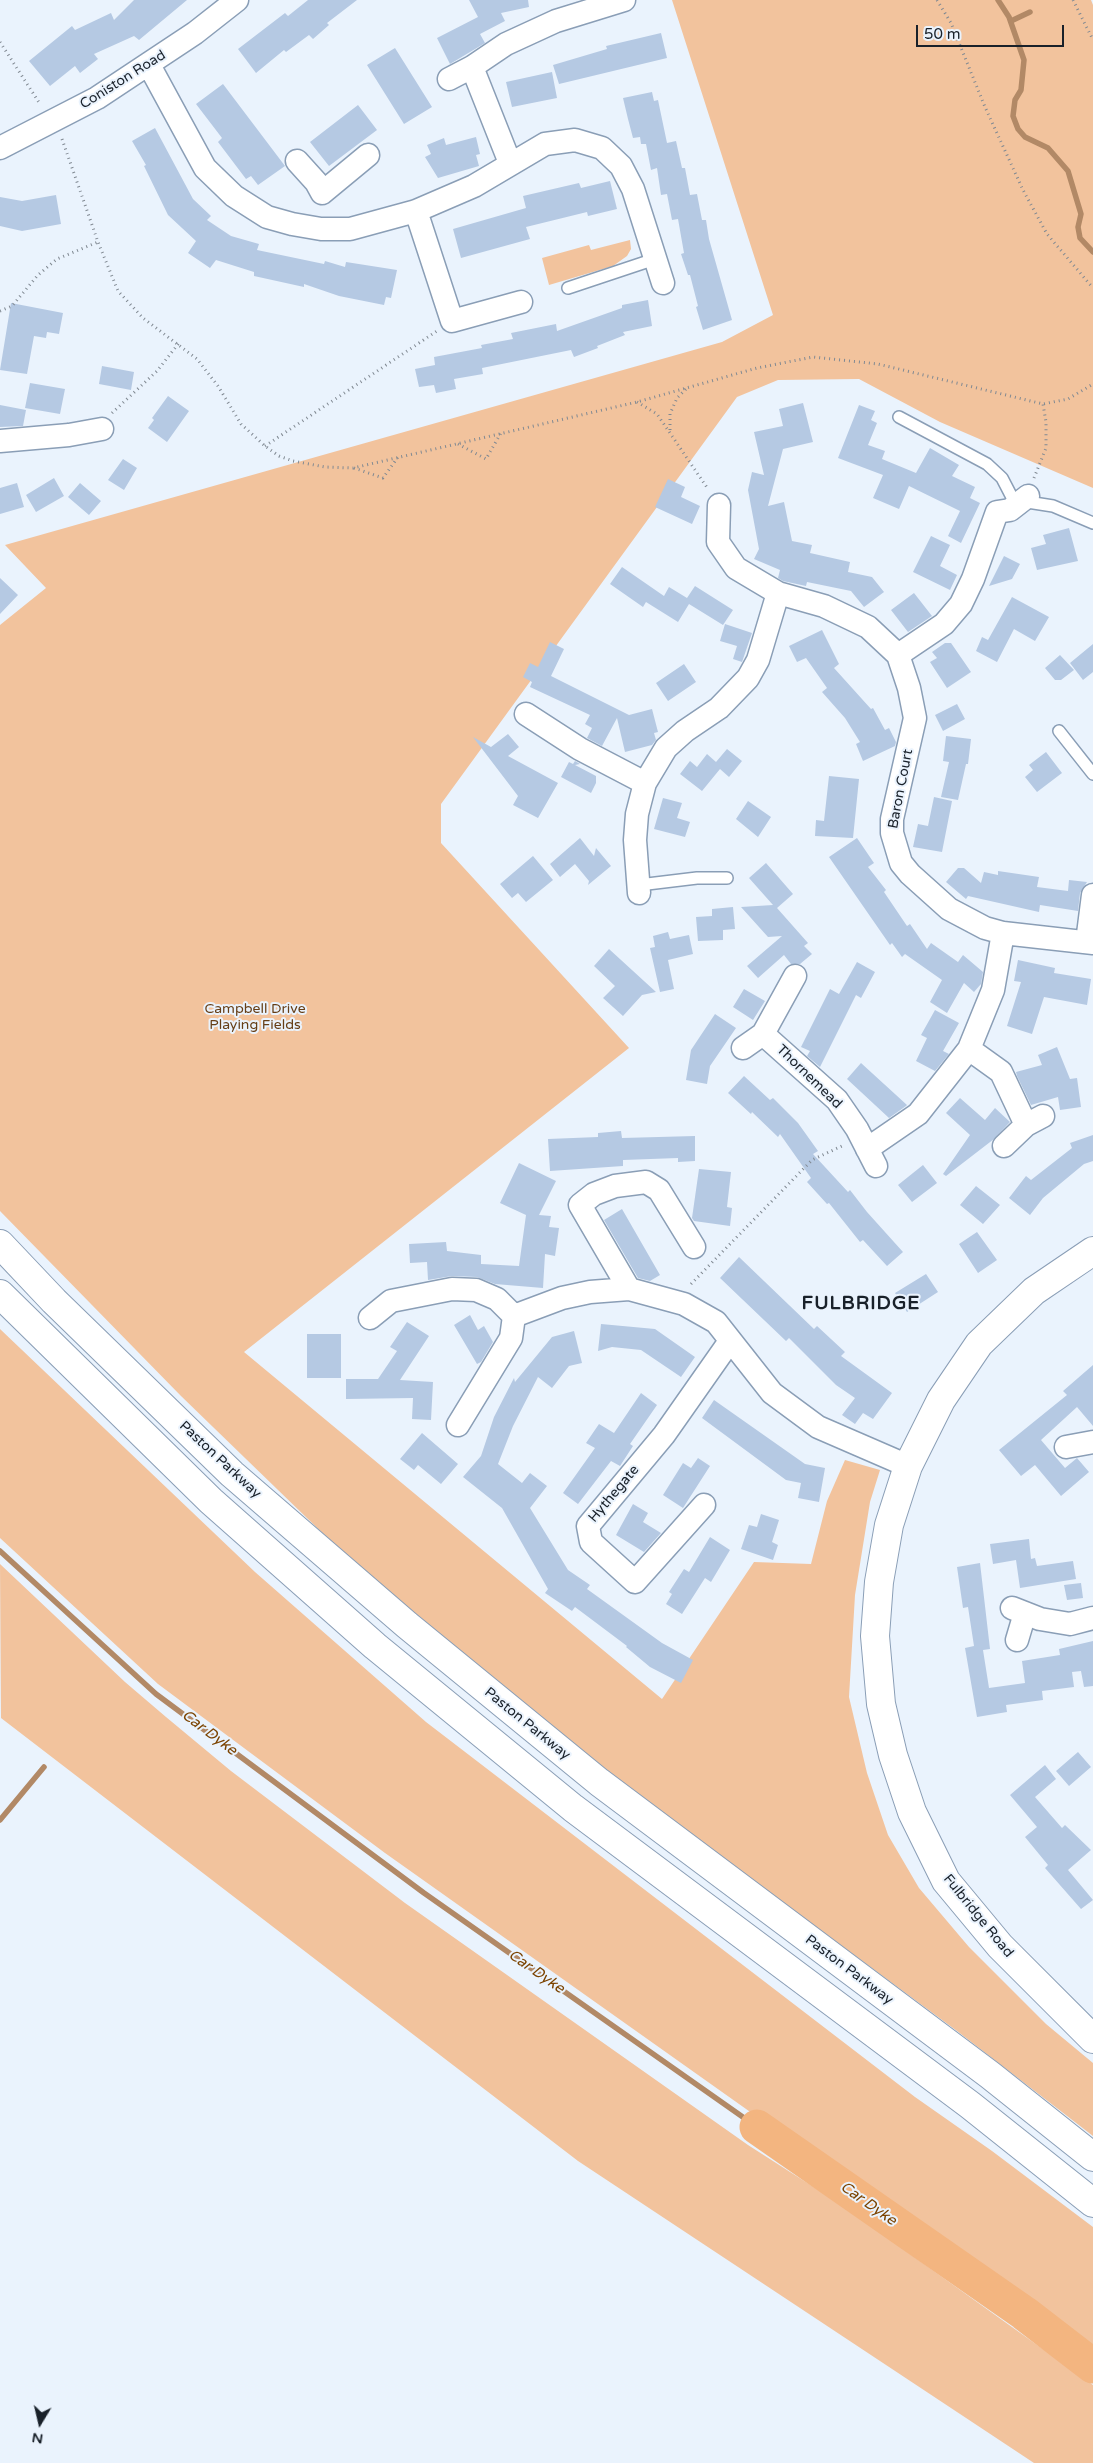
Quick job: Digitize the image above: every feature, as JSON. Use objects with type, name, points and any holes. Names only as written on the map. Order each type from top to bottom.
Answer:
[{"type":"main road","name":"Paston Parkway","points":[[0,1244],[54,1301],[232,1474],[407,1625],[599,1782],[990,2075],[1093,2157]]},
{"type":"main road","name":"Fulbridge Road","points":[[1093,1251],[1034,1291],[979,1344],[941,1400],[908,1466],[889,1525],[879,1582],[875,1636],[881,1704],[893,1755],[912,1812],[946,1881],[1000,1946],[1093,2039]]},
{"type":"main road","points":[[0,1294],[211,1501],[375,1646],[573,1808],[970,2105],[1093,2203]]},
{"type":"street","name":"Coniston Road","points":[[0,148],[97,98],[149,65],[237,0]]},
{"type":"street","points":[[449,79],[472,68],[506,44],[556,21],[624,0]]},
{"type":"street","points":[[149,65],[205,168],[234,196],[267,217],[321,229],[350,229],[416,211],[474,186],[545,144],[575,140],[602,148],[621,166],[633,189],[663,283]]},
{"type":"street","points":[[472,68],[510,163]]},
{"type":"street","points":[[322,193],[368,155]]},
{"type":"street","points":[[297,161],[316,182],[322,193],[321,229]]},
{"type":"street","points":[[416,211],[452,321],[521,302]]},
{"type":"street","points":[[0,441],[69,436],[102,429]]},
{"type":"street","points":[[898,655],[944,624],[961,604],[973,579],[998,512],[1010,510],[1022,501]]},
{"type":"street","name":"Baron Court","points":[[719,505],[718,542],[736,568],[778,593],[824,606],[868,627],[898,655],[909,688],[915,718],[892,818],[892,833],[901,863],[934,897],[971,922],[1003,933],[1090,942],[1093,895]]},
{"type":"street","points":[[639,889],[636,860],[637,814],[645,783],[666,748],[685,731],[720,708],[748,678],[758,660],[778,593]]},
{"type":"street","points":[[526,714],[580,749],[645,783]]},
{"type":"street","points":[[868,1151],[918,1114],[970,1049],[993,990],[1003,933]]},
{"type":"street","name":"Thornemead","points":[[743,1048],[763,1034],[795,976]]},
{"type":"street","name":"Thornemead","points":[[763,1034],[837,1100],[868,1151]]},
{"type":"street","points":[[970,1049],[1001,1072],[1034,1120],[1004,1146]]},
{"type":"street","points":[[629,1289],[580,1205],[594,1194],[615,1186],[646,1182],[659,1190],[694,1246]]},
{"type":"street","points":[[370,1318],[391,1300],[452,1289],[476,1290],[497,1299],[514,1316]]},
{"type":"street","points":[[514,1316],[562,1298],[590,1292],[629,1289],[674,1300],[716,1322],[772,1393],[818,1428],[908,1466]]},
{"type":"street","points":[[458,1425],[511,1338],[514,1316]]},
{"type":"street","name":"Hythegate","points":[[704,1505],[635,1582],[590,1542],[588,1526],[664,1435],[730,1341]]},
{"type":"street","points":[[1066,1447],[1093,1442]]},
{"type":"street","points":[[1017,1640],[1019,1611],[1070,1624],[1093,1618]]},
{"type":"lane","points":[[568,288],[655,259]]},
{"type":"lane","points":[[899,417],[987,464],[1022,501],[1052,506],[1093,523]]},
{"type":"lane","points":[[1059,731],[1093,774]]},
{"type":"lane","points":[[639,889],[697,878],[727,878]]},
{"type":"path","points":[[937,0],[951,23],[985,107],[1023,190],[1048,234],[1093,288]]},
{"type":"path","points":[[1073,0],[1093,40]]},
{"type":"path","points":[[0,42],[40,103]]},
{"type":"path","points":[[61,134],[98,242],[118,291],[142,318],[179,343],[197,359],[218,386],[241,424],[264,446],[280,456],[293,461],[325,467],[353,468],[637,402],[757,368],[813,357],[878,364],[1043,404],[1068,399],[1093,384]]},
{"type":"path","points":[[0,311],[12,306],[38,275],[56,259],[98,242]]},
{"type":"path","points":[[264,446],[452,321]]},
{"type":"path","points":[[102,429],[102,421],[157,371],[179,343]]},
{"type":"path","points":[[670,430],[670,414],[677,398],[687,388]]},
{"type":"path","points":[[637,402],[657,414],[670,430],[719,505]]},
{"type":"path","points":[[1022,501],[1046,448],[1046,422],[1043,404]]},
{"type":"path","points":[[458,443],[486,459],[501,433]]},
{"type":"path","points":[[353,468],[382,478],[398,457]]},
{"type":"path","points":[[674,1300],[812,1160],[868,1151]]},
{"type":"green space","name":"Campbell Drive Playing Fields","points":[[672,0],[1091,0],[1093,5],[1093,488],[940,422],[859,379],[778,380],[737,397],[441,804],[441,843],[629,1048],[244,1352],[662,1699],[754,1562],[811,1564],[827,1501],[845,1460],[880,1470],[870,1502],[855,1595],[849,1697],[867,1773],[888,1835],[919,1888],[969,1947],[1046,2024],[1093,2063],[1093,2136],[957,2031],[612,1776],[374,1583],[181,1396],[0,1211],[0,625],[46,588],[5,545],[722,342],[773,315]]},
{"type":"green space","points":[[630,240],[631,249],[627,256],[613,266],[549,285],[542,258],[589,245],[591,250]]},
{"type":"green space","points":[[0,1329],[255,1572],[426,1722],[915,2097],[992,2151],[1093,2227],[1093,2355],[385,1853],[158,1684],[0,1538]]},
{"type":"green space","points":[[0,1564],[125,1682],[166,1717],[231,1771],[405,1903],[748,2145],[840,2204],[1093,2385],[1093,2463],[1034,2463],[578,2161],[1,1718]]},
{"type":"building","points":[[134,0],[187,0],[139,40],[134,36],[94,54],[98,59],[80,73],[75,66],[50,86],[29,61],[72,26],[75,30],[111,13],[114,20]]},
{"type":"building","points":[[308,0],[357,0],[327,23],[329,25],[313,39],[309,35],[286,52],[284,50],[256,73],[238,49],[285,13],[288,16]]},
{"type":"building","points":[[469,0],[528,0],[529,7],[501,13],[505,21],[480,34],[485,43],[450,64],[437,38],[478,17]]},
{"type":"building","points":[[661,33],[667,58],[559,84],[553,65],[607,49],[606,46]]},
{"type":"building","points":[[395,48],[432,107],[404,124],[367,65]]},
{"type":"building","points":[[552,72],[557,98],[512,107],[506,82]]},
{"type":"building","points":[[223,84],[285,166],[258,185],[251,176],[246,179],[218,142],[222,138],[196,104]]},
{"type":"building","points":[[652,92],[654,101],[658,100],[667,143],[676,141],[682,168],[685,168],[690,195],[697,194],[702,220],[706,220],[709,239],[732,320],[703,330],[696,307],[698,306],[690,275],[688,275],[681,254],[684,253],[678,219],[672,220],[667,194],[661,195],[657,168],[651,170],[646,144],[641,144],[640,137],[633,138],[623,98]]},
{"type":"building","points":[[358,105],[377,130],[329,166],[310,142]]},
{"type":"building","points":[[155,128],[193,199],[211,216],[207,220],[231,236],[259,244],[257,250],[324,264],[325,261],[345,267],[346,262],[397,270],[391,298],[386,297],[384,305],[339,296],[304,284],[304,287],[254,276],[254,272],[216,260],[210,268],[188,253],[196,241],[168,215],[144,166],[146,165],[132,141]]},
{"type":"building","points":[[476,137],[480,154],[476,155],[479,166],[438,178],[425,157],[431,154],[427,145],[444,138],[446,145]]},
{"type":"building","points":[[610,181],[617,209],[588,216],[587,212],[526,227],[530,239],[461,258],[453,229],[526,208],[523,196],[579,183],[581,188]]},
{"type":"building","points":[[56,195],[61,224],[22,231],[0,226],[0,197],[22,201]]},
{"type":"building","points":[[648,300],[652,326],[623,332],[625,335],[597,346],[598,348],[574,357],[571,350],[482,368],[483,374],[454,379],[456,389],[436,393],[434,385],[419,387],[415,369],[435,365],[434,357],[482,348],[481,345],[513,339],[511,333],[556,324],[557,331],[622,308],[622,305]]},
{"type":"building","points":[[11,303],[63,313],[59,334],[47,332],[46,338],[34,336],[27,374],[0,370]]},
{"type":"building","points":[[102,366],[134,372],[131,390],[99,384]]},
{"type":"building","points":[[30,383],[65,389],[60,414],[25,408]]},
{"type":"building","points":[[168,396],[189,411],[167,442],[148,428],[154,420],[152,418]]},
{"type":"building","points":[[803,403],[813,442],[783,449],[768,506],[784,502],[792,541],[812,545],[810,553],[850,562],[848,572],[872,577],[884,592],[864,607],[851,591],[807,582],[806,586],[783,581],[778,578],[780,570],[754,559],[759,549],[748,490],[752,472],[764,475],[754,432],[783,426],[779,409]]},
{"type":"building","points":[[0,405],[26,410],[23,426],[0,427]]},
{"type":"building","points":[[859,405],[875,411],[871,420],[877,423],[868,445],[885,451],[882,459],[916,473],[930,448],[959,465],[952,476],[975,487],[970,498],[980,503],[961,543],[948,536],[960,511],[909,486],[899,509],[873,498],[883,475],[838,458]]},
{"type":"building","points":[[123,459],[137,468],[124,490],[108,480]]},
{"type":"building","points":[[54,478],[64,496],[36,512],[26,495]]},
{"type":"building","points":[[668,479],[685,487],[681,497],[700,506],[692,524],[655,507]]},
{"type":"building","points":[[17,483],[24,507],[0,514],[0,488]]},
{"type":"building","points":[[80,483],[101,501],[89,515],[68,497]]},
{"type":"building","points":[[1069,528],[1078,561],[1037,570],[1031,548],[1046,544],[1043,535]]},
{"type":"building","points":[[931,536],[950,545],[940,566],[957,575],[950,590],[913,572]]},
{"type":"building","points":[[1004,556],[1020,564],[1012,579],[989,586]]},
{"type":"building","points":[[622,567],[664,596],[669,587],[687,598],[695,586],[733,610],[723,625],[689,604],[678,622],[646,602],[643,607],[610,584]]},
{"type":"building","points":[[0,578],[18,595],[0,614]]},
{"type":"building","points":[[914,593],[932,616],[908,632],[891,610]]},
{"type":"building","points":[[1012,597],[1049,617],[1035,641],[1014,629],[997,662],[976,651],[982,637],[988,640]]},
{"type":"building","points":[[725,624],[752,633],[742,662],[733,659],[737,646],[720,641]]},
{"type":"building","points":[[822,630],[839,664],[834,668],[871,709],[873,708],[885,730],[889,728],[896,742],[895,746],[863,761],[856,744],[860,742],[845,718],[822,692],[827,688],[806,658],[797,662],[789,646]]},
{"type":"building","points":[[550,642],[564,649],[551,676],[629,715],[652,709],[658,732],[654,733],[656,740],[652,745],[625,752],[617,718],[602,746],[587,738],[592,728],[585,724],[590,715],[530,687],[532,682],[523,677],[530,663],[538,667]]},
{"type":"building","points":[[945,643],[951,643],[971,672],[947,688],[930,662],[937,658],[932,652]]},
{"type":"building","points":[[1093,644],[1093,672],[1083,680],[1070,663]]},
{"type":"building","points":[[1060,655],[1074,670],[1061,680],[1055,680],[1045,668]]},
{"type":"building","points":[[684,664],[696,682],[668,701],[656,683]]},
{"type":"building","points":[[957,704],[965,719],[943,731],[935,715]]},
{"type":"building","points":[[508,734],[519,747],[508,756],[558,783],[538,818],[513,805],[518,796],[473,737],[491,747]]},
{"type":"building","points":[[946,736],[971,739],[968,764],[966,764],[958,800],[941,797],[949,762],[943,761]]},
{"type":"building","points":[[727,749],[742,761],[729,777],[720,769],[702,791],[680,774],[690,761],[697,767],[707,754],[716,762]]},
{"type":"building","points":[[1046,752],[1062,773],[1037,792],[1025,777],[1033,770],[1029,765]]},
{"type":"building","points":[[575,761],[580,764],[575,765],[596,776],[596,783],[591,793],[561,777],[569,762],[573,764]]},
{"type":"building","points":[[829,776],[859,779],[853,838],[815,836],[816,820],[824,821]]},
{"type":"building","points":[[934,797],[952,801],[942,852],[913,847],[918,824],[928,826]]},
{"type":"building","points":[[663,798],[682,803],[677,818],[690,822],[685,837],[654,829]]},
{"type":"building","points":[[748,801],[771,817],[758,837],[736,819]]},
{"type":"building","points":[[580,838],[594,856],[596,848],[611,866],[588,885],[589,881],[575,864],[560,877],[550,864]]},
{"type":"building","points":[[857,838],[874,863],[868,867],[886,890],[884,892],[907,926],[910,924],[927,949],[931,943],[958,962],[963,955],[983,972],[981,984],[974,992],[964,983],[947,1013],[930,1002],[942,980],[905,954],[902,957],[892,943],[890,945],[829,857]]},
{"type":"building","points":[[533,856],[553,880],[526,902],[518,893],[512,898],[500,884]]},
{"type":"building","points":[[766,863],[793,894],[777,908],[808,943],[804,946],[812,954],[800,964],[791,964],[784,955],[758,978],[747,966],[782,936],[768,937],[741,907],[773,905],[749,878]]},
{"type":"building","points":[[958,868],[964,868],[981,883],[984,872],[998,875],[998,871],[1039,877],[1037,887],[1068,891],[1069,880],[1087,882],[1080,893],[1078,911],[1040,905],[1039,912],[968,896],[966,899],[946,882]]},
{"type":"building","points":[[733,907],[735,929],[723,930],[723,940],[698,941],[696,917],[712,916],[712,909]]},
{"type":"building","points":[[668,932],[670,939],[689,935],[693,954],[668,960],[674,989],[660,992],[650,948],[655,947],[653,936]]},
{"type":"building","points":[[609,949],[656,992],[642,995],[623,1016],[603,998],[615,986],[594,966]]},
{"type":"building","points":[[1018,960],[1055,968],[1054,973],[1091,979],[1087,1005],[1044,997],[1032,1034],[1007,1026],[1021,982],[1014,981]]},
{"type":"building","points":[[857,962],[875,972],[861,998],[856,995],[820,1067],[807,1056],[810,1051],[801,1047],[830,989],[839,994]]},
{"type":"building","points":[[744,989],[765,1001],[753,1020],[733,1007]]},
{"type":"building","points":[[935,1010],[959,1023],[943,1051],[949,1054],[935,1071],[916,1061],[927,1038],[921,1035]]},
{"type":"building","points":[[715,1014],[736,1028],[710,1066],[707,1084],[686,1080],[691,1050]]},
{"type":"building","points":[[1057,1047],[1070,1079],[1077,1078],[1081,1107],[1060,1110],[1058,1097],[1031,1105],[1017,1076],[1016,1072],[1042,1065],[1038,1055]]},
{"type":"building","points":[[861,1063],[907,1105],[889,1118],[847,1079]]},
{"type":"building","points":[[744,1076],[770,1100],[773,1098],[798,1123],[818,1151],[813,1154],[848,1192],[850,1190],[903,1252],[887,1266],[863,1240],[860,1242],[829,1203],[827,1204],[807,1182],[811,1178],[780,1134],[778,1137],[752,1112],[751,1114],[728,1093]]},
{"type":"building","points":[[960,1098],[985,1120],[995,1108],[1010,1122],[994,1139],[946,1176],[943,1174],[970,1135],[946,1113]]},
{"type":"building","points":[[621,1131],[622,1138],[695,1136],[695,1161],[678,1162],[678,1158],[623,1160],[623,1166],[550,1171],[548,1139],[598,1137],[598,1133]]},
{"type":"building","points":[[1093,1135],[1093,1161],[1084,1164],[1043,1198],[1030,1215],[1009,1198],[1026,1176],[1031,1180],[1072,1148],[1070,1143]]},
{"type":"building","points":[[519,1163],[556,1181],[539,1215],[551,1216],[549,1227],[559,1228],[555,1256],[545,1254],[543,1288],[495,1284],[477,1277],[452,1276],[428,1280],[427,1262],[410,1263],[409,1244],[446,1242],[447,1251],[481,1255],[481,1264],[519,1266],[526,1215],[500,1203]]},
{"type":"building","points":[[923,1165],[937,1183],[912,1202],[898,1185]]},
{"type":"building","points":[[699,1169],[731,1172],[727,1207],[732,1208],[730,1226],[694,1221],[692,1218]]},
{"type":"building","points":[[976,1186],[1000,1205],[983,1224],[960,1205]]},
{"type":"building","points":[[622,1209],[660,1275],[650,1281],[638,1278],[604,1220]]},
{"type":"building","points":[[977,1232],[997,1260],[978,1273],[959,1244]]},
{"type":"building","points":[[739,1257],[814,1329],[817,1326],[845,1352],[841,1356],[892,1393],[873,1419],[863,1413],[855,1424],[842,1415],[855,1398],[836,1385],[789,1338],[786,1341],[720,1278]]},
{"type":"building","points":[[926,1274],[938,1292],[907,1312],[895,1293]]},
{"type":"building","points":[[470,1315],[478,1330],[484,1326],[493,1342],[481,1362],[477,1364],[454,1325]]},
{"type":"building","points":[[407,1322],[429,1336],[400,1380],[433,1382],[431,1420],[412,1419],[413,1398],[346,1399],[346,1379],[378,1379],[397,1351],[390,1347]]},
{"type":"building","points":[[601,1324],[655,1329],[695,1357],[681,1377],[641,1350],[612,1347],[598,1351]]},
{"type":"building","points":[[574,1331],[582,1363],[569,1366],[552,1388],[538,1377],[513,1426],[498,1464],[522,1483],[530,1473],[547,1486],[530,1508],[568,1570],[590,1585],[587,1589],[662,1643],[693,1660],[681,1683],[650,1667],[627,1646],[575,1607],[572,1611],[545,1593],[548,1589],[502,1508],[463,1477],[481,1456],[494,1417],[514,1378],[515,1382],[552,1337]]},
{"type":"building","points":[[307,1334],[341,1334],[341,1378],[307,1378]]},
{"type":"building","points":[[1093,1365],[1093,1426],[1077,1407],[1041,1440],[1065,1468],[1077,1458],[1089,1472],[1061,1496],[1035,1465],[1021,1476],[999,1450],[1067,1395],[1063,1391]]},
{"type":"building","points":[[641,1393],[657,1405],[630,1444],[633,1446],[620,1466],[611,1461],[578,1504],[563,1493],[595,1448],[586,1443],[599,1424],[614,1433]]},
{"type":"building","points":[[714,1400],[805,1464],[825,1468],[819,1502],[798,1498],[801,1483],[786,1480],[702,1418]]},
{"type":"building","points":[[422,1433],[458,1464],[441,1484],[418,1465],[414,1470],[400,1459]]},
{"type":"building","points":[[698,1458],[710,1466],[683,1508],[663,1495],[683,1463],[691,1468]]},
{"type":"building","points":[[633,1504],[648,1513],[643,1522],[661,1533],[644,1552],[616,1535]]},
{"type":"building","points":[[761,1514],[779,1520],[772,1542],[778,1545],[773,1560],[741,1549],[749,1525],[757,1527]]},
{"type":"building","points":[[710,1537],[730,1550],[711,1582],[705,1578],[682,1614],[666,1604],[672,1594],[669,1592],[684,1569],[689,1572]]},
{"type":"building","points":[[1029,1539],[1031,1559],[1035,1558],[1037,1566],[1073,1561],[1076,1579],[1020,1588],[1016,1560],[993,1564],[990,1544]]},
{"type":"building","points":[[980,1563],[990,1649],[983,1650],[989,1688],[1025,1683],[1022,1661],[1060,1655],[1059,1649],[1093,1641],[1093,1686],[1084,1687],[1081,1671],[1072,1672],[1074,1687],[1042,1691],[1043,1700],[1006,1705],[1007,1712],[977,1717],[965,1648],[974,1646],[968,1607],[963,1608],[957,1567]]},
{"type":"building","points":[[1081,1583],[1083,1598],[1067,1600],[1064,1585]]},
{"type":"building","points":[[1078,1752],[1091,1767],[1069,1786],[1056,1771]]},
{"type":"building","points":[[1045,1765],[1056,1779],[1035,1797],[1062,1828],[1065,1825],[1091,1850],[1068,1870],[1093,1900],[1081,1909],[1045,1868],[1048,1865],[1025,1837],[1037,1827],[1010,1795]]},
{"type":"waterway","points":[[998,0],[1009,17],[1024,60],[1021,90],[1015,100],[1013,116],[1018,129],[1025,137],[1048,148],[1068,171],[1081,214],[1078,227],[1080,238],[1093,252]]},
{"type":"waterway","points":[[1011,21],[1030,12]]},
{"type":"waterway","name":"Car Dyke","points":[[0,1551],[156,1694],[424,1893],[757,2127]]},
{"type":"waterway","points":[[0,1820],[44,1767]]},
{"type":"waterway","name":"Car Dyke","points":[[757,2127],[1024,2313],[1093,2366]]},
{"type":"district","name":"FULBRIDGE","points":[[861,1304]]}]
